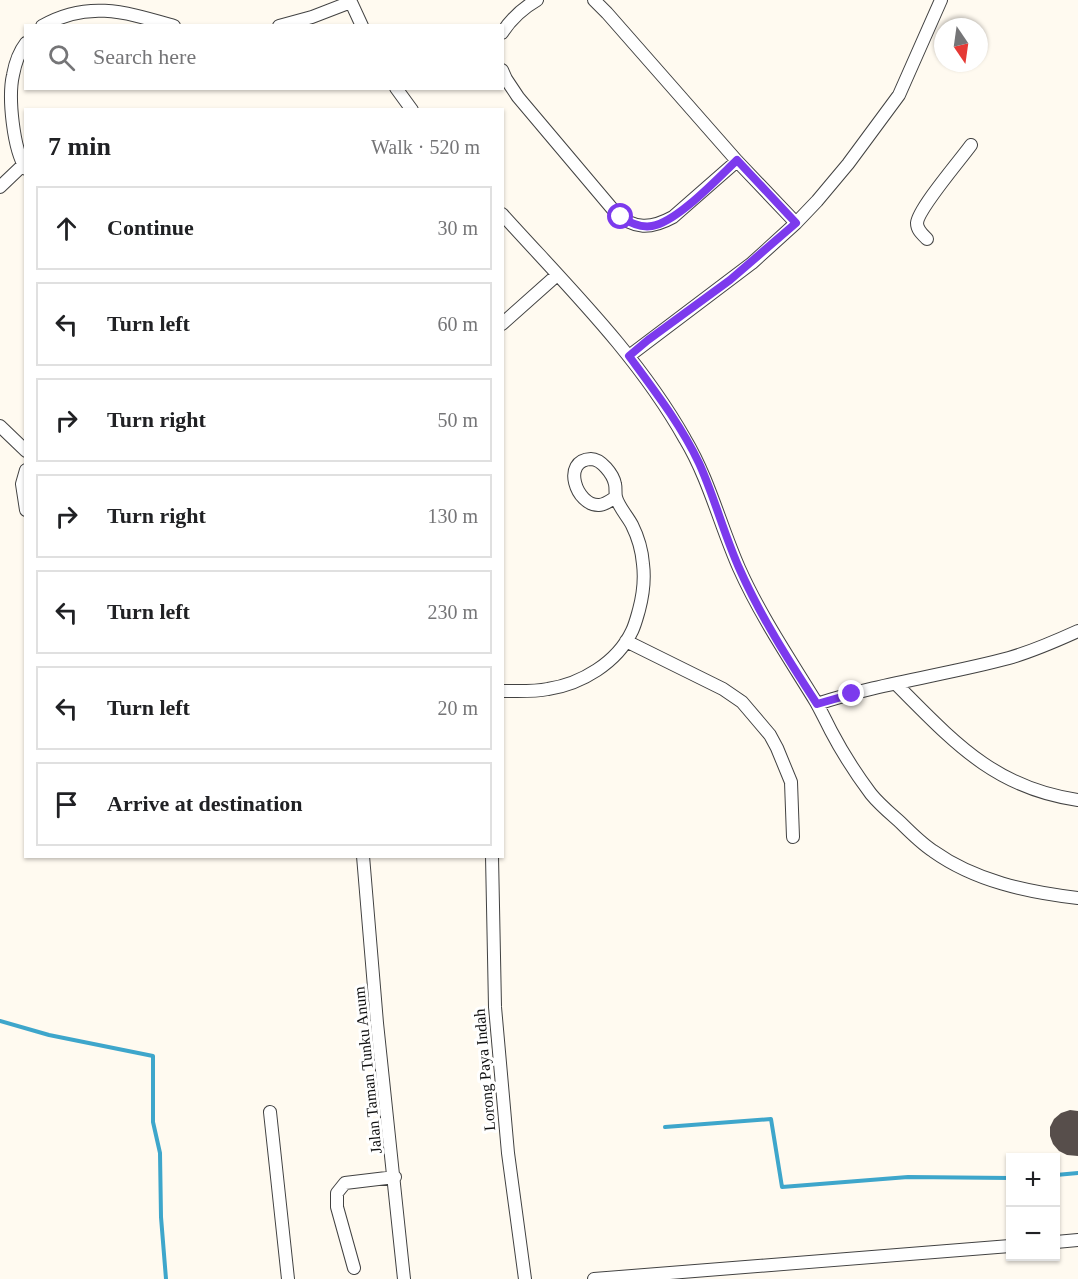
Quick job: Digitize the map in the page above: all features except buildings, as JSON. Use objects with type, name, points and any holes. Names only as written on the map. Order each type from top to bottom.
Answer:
[{"type":"street","points":[[504,30],[523,9],[537,0]]},
{"type":"street","points":[[594,0],[608,12],[737,160],[796,223]]},
{"type":"street","points":[[629,356],[730,280],[796,223],[817,201],[848,164],[899,95],[941,0]]},
{"type":"street","points":[[286,24],[312,17],[351,1],[361,24]]},
{"type":"street","points":[[44,24],[67,11],[95,6],[112,8],[167,24]]},
{"type":"street","points":[[0,187],[24,167],[14,133],[11,94],[15,69],[24,49]]},
{"type":"street","points":[[504,74],[518,97],[615,212],[635,225],[652,226],[673,217],[737,160]]},
{"type":"street","points":[[397,90],[411,108]]},
{"type":"street","points":[[927,239],[917,225],[922,209],[971,145]]},
{"type":"street","points":[[504,216],[600,321],[661,400],[692,451],[752,596],[843,752],[872,794],[886,810],[933,852],[973,873],[995,882],[1078,898]]},
{"type":"street","points":[[504,322],[557,275]]},
{"type":"street","points":[[0,426],[24,449]]},
{"type":"street","points":[[24,477],[22,484],[24,497]]},
{"type":"street","points":[[504,692],[550,689],[576,681],[594,673],[626,641],[640,604],[644,586],[644,567],[634,531],[616,497]]},
{"type":"street","points":[[817,704],[1012,657],[1078,631]]},
{"type":"street","points":[[626,641],[734,696],[770,735],[782,757],[790,782],[794,837]]},
{"type":"street","points":[[896,684],[941,730],[973,758],[1008,780],[1031,789],[1078,801]]},
{"type":"street","name":"Jalan Taman Tunku Anum","points":[[363,858],[377,1023],[404,1279]]},
{"type":"street","name":"Lorong Paya Indah","points":[[492,858],[495,1007],[508,1153],[525,1279]]},
{"type":"street","points":[[270,1112],[288,1279]]},
{"type":"street","points":[[354,1268],[337,1207],[337,1193],[345,1183],[395,1177]]},
{"type":"street","points":[[1060,1242],[1078,1240]]},
{"type":"street","points":[[594,1279],[1006,1246]]},
{"type":"waterway","points":[[0,1021],[49,1035],[153,1056],[153,1122],[160,1153],[161,1217],[166,1279]]},
{"type":"waterway","points":[[665,1127],[771,1119],[782,1187],[908,1177],[1006,1178]]},
{"type":"waterway","points":[[1060,1175],[1078,1173]]},
{"type":"route","points":[[621,217],[635,225],[643,226],[663,222],[681,211],[737,160],[796,223],[752,263],[629,356],[685,437],[699,463],[752,596],[817,704],[852,694]]}]
